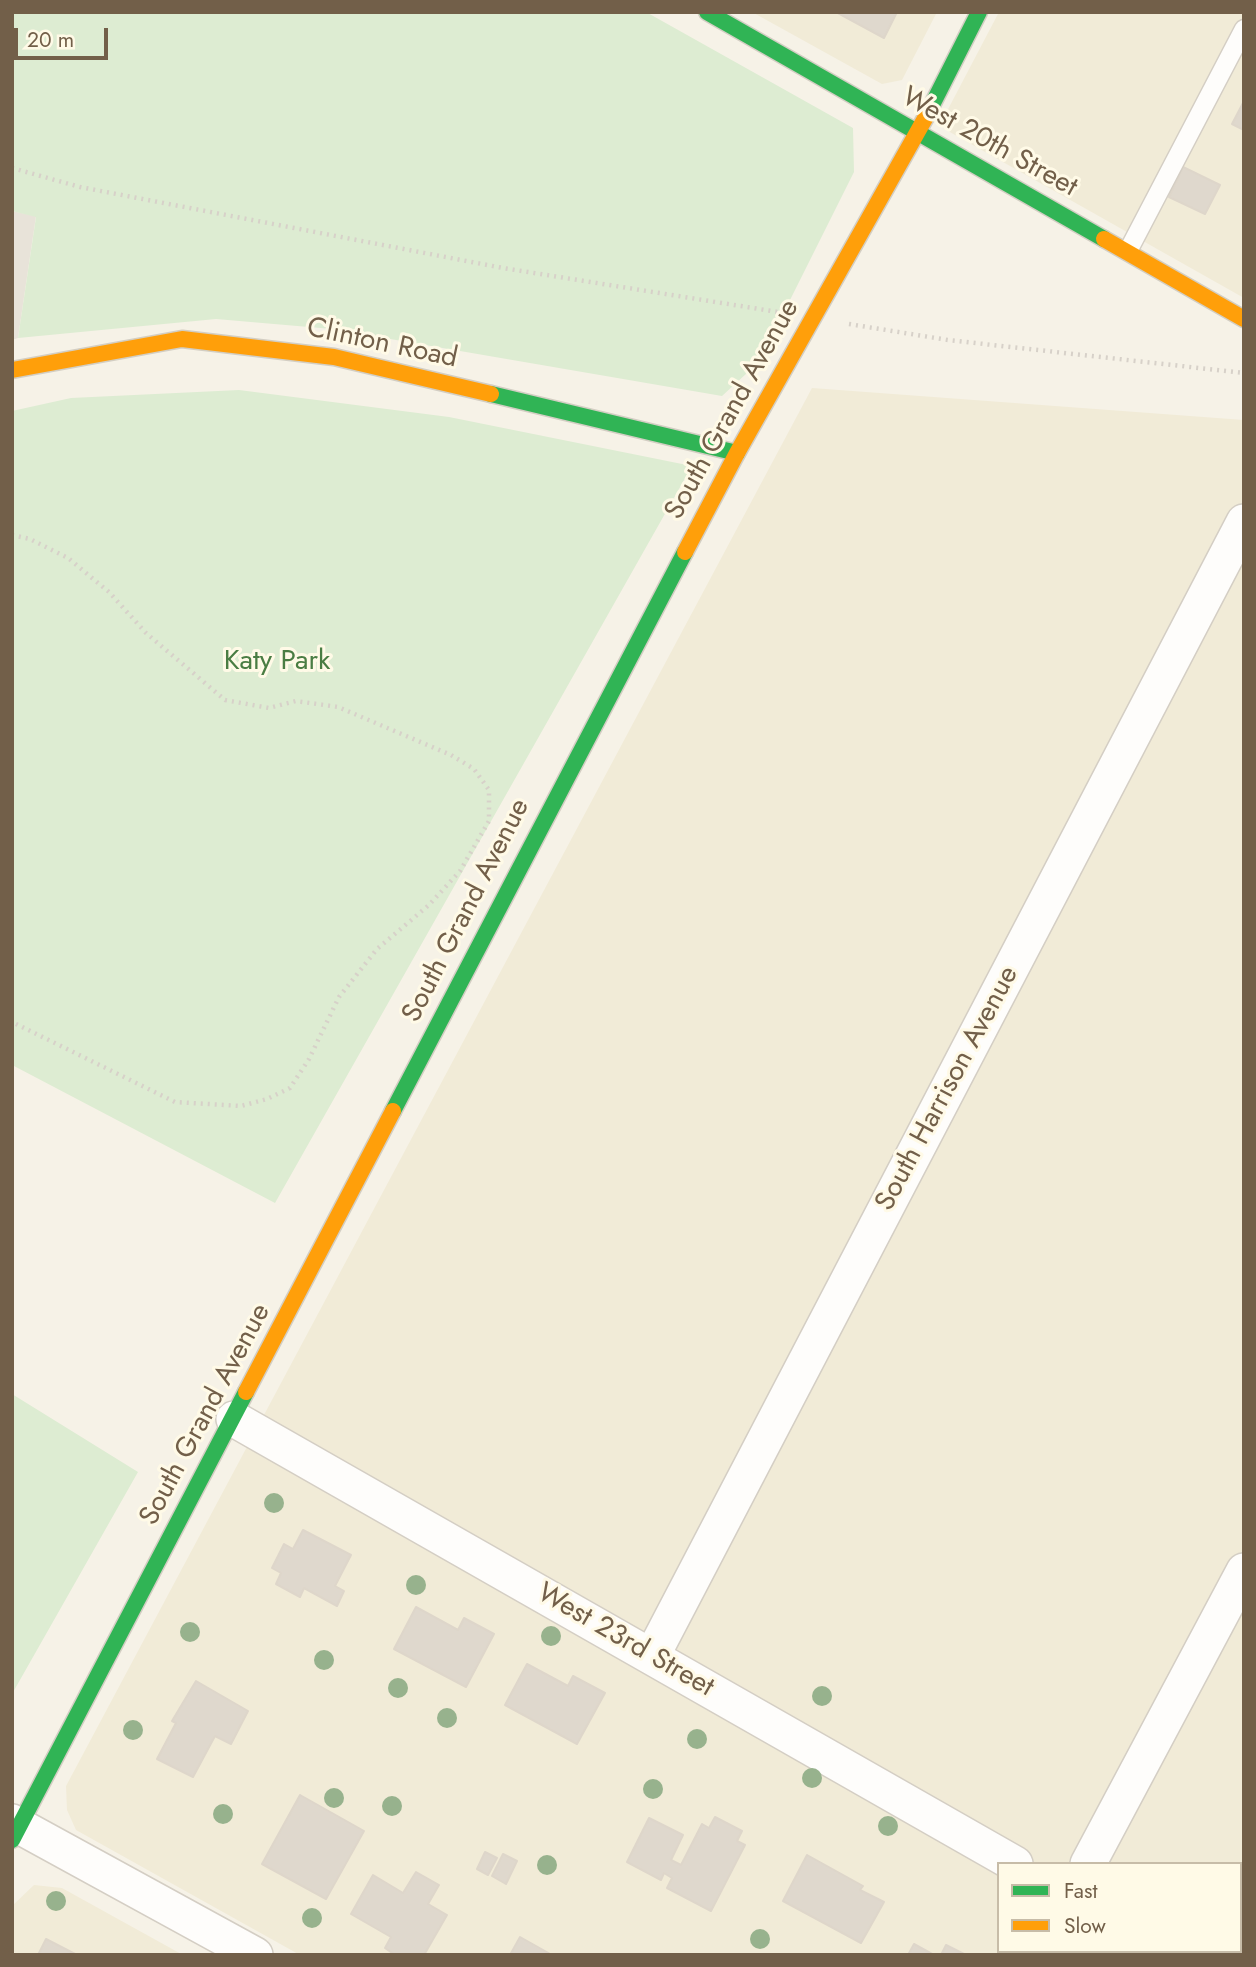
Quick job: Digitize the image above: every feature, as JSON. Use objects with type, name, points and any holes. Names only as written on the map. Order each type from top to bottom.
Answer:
[{"type":"street","name":"West 20th Street","points":[[707,12],[1244,319]]},
{"type":"street","name":"South Grand Avenue","points":[[15,1830],[234,1419],[530,845],[737,453],[918,133],[979,12]]},
{"type":"street","name":"Clinton Road","points":[[12,370],[182,340],[334,357],[737,453]]},
{"type":"street","name":"South Harrison Avenue","points":[[652,1657],[1244,522]]},
{"type":"street","name":"West 23rd Street","points":[[234,1419],[1011,1862]]},
{"type":"street","points":[[1089,1862],[1244,1571]]},
{"type":"street","points":[[15,1830],[255,1955]]},
{"type":"lane","points":[[1128,251],[1244,29]]},
{"type":"path","points":[[12,168],[80,187],[503,268],[948,340],[1244,373]]},
{"type":"path","points":[[12,536],[30,539],[68,558],[109,592],[146,633],[225,700],[268,708],[296,701],[338,707],[451,755],[474,769],[489,790],[489,821],[460,871],[429,905],[377,950],[339,996],[309,1059],[290,1088],[267,1099],[241,1106],[175,1102],[12,1022]]},
{"type":"shaded area","points":[[752,12],[937,12],[902,80],[882,84]]},
{"type":"shaded area","points":[[999,12],[1244,12],[1244,298],[948,131],[945,115]]},
{"type":"shaded area","points":[[12,211],[36,216],[18,338],[12,340]]},
{"type":"shaded area","points":[[812,388],[1244,420],[1244,1955],[300,1955],[76,1830],[67,1810],[66,1786]]},
{"type":"shaded area","points":[[34,1885],[62,1888],[183,1955],[12,1955],[12,1906]]},
{"type":"green space","points":[[12,12],[646,12],[853,128],[854,172],[759,362],[722,396],[332,329],[216,319],[18,338],[36,217],[12,211]]},
{"type":"green space","name":"Katy Park","points":[[239,390],[449,417],[692,466],[275,1203],[14,1066],[12,1068],[12,411],[71,398]]},
{"type":"green space","points":[[12,1394],[138,1472],[12,1694]]},
{"type":"building","points":[[836,12],[897,12],[884,38]]},
{"type":"building","points":[[1244,101],[1244,130],[1232,124]]},
{"type":"building","points":[[1183,167],[1220,185],[1205,214],[1169,197]]},
{"type":"building","points":[[303,1530],[351,1555],[335,1586],[344,1591],[337,1606],[304,1588],[300,1597],[276,1584],[281,1573],[272,1568],[284,1544],[293,1549]]},
{"type":"building","points":[[416,1607],[458,1630],[464,1618],[494,1634],[466,1687],[394,1649]]},
{"type":"building","points":[[527,1664],[568,1686],[573,1676],[605,1693],[577,1744],[505,1705]]},
{"type":"building","points":[[196,1681],[248,1711],[231,1744],[215,1736],[193,1777],[157,1759],[176,1723],[172,1721]]},
{"type":"building","points":[[300,1795],[364,1831],[326,1899],[262,1864]]},
{"type":"building","points":[[715,1817],[742,1831],[737,1841],[745,1845],[711,1911],[667,1888],[672,1878],[664,1873],[661,1880],[627,1862],[649,1818],[683,1835],[671,1860],[681,1865],[702,1824],[709,1828]]},
{"type":"building","points":[[485,1852],[497,1858],[488,1875],[477,1869]]},
{"type":"building","points":[[503,1854],[517,1861],[506,1884],[492,1876]]},
{"type":"building","points":[[807,1855],[863,1886],[860,1890],[884,1902],[861,1943],[783,1901]]},
{"type":"building","points":[[416,1872],[439,1885],[428,1904],[447,1915],[424,1955],[395,1955],[385,1948],[391,1937],[351,1914],[373,1875],[403,1893]]},
{"type":"building","points":[[520,1937],[552,1955],[510,1955]]},
{"type":"building","points":[[46,1939],[77,1955],[38,1955]]},
{"type":"building","points":[[914,1944],[934,1955],[908,1955]]},
{"type":"building","points":[[946,1945],[966,1955],[941,1955]]},
{"type":"traffic: fast","points":[[707,12],[1104,239]]},
{"type":"traffic: fast","points":[[927,115],[979,12]]},
{"type":"traffic: fast","points":[[491,394],[737,453]]},
{"type":"traffic: fast","points":[[393,1111],[685,552]]},
{"type":"traffic: fast","points":[[12,1840],[246,1392]]},
{"type":"traffic: slow","points":[[685,552],[737,453],[927,115]]},
{"type":"traffic: slow","points":[[1104,239],[1244,319]]},
{"type":"traffic: slow","points":[[12,370],[182,339],[334,357],[491,394]]},
{"type":"traffic: slow","points":[[246,1392],[393,1111]]}]
